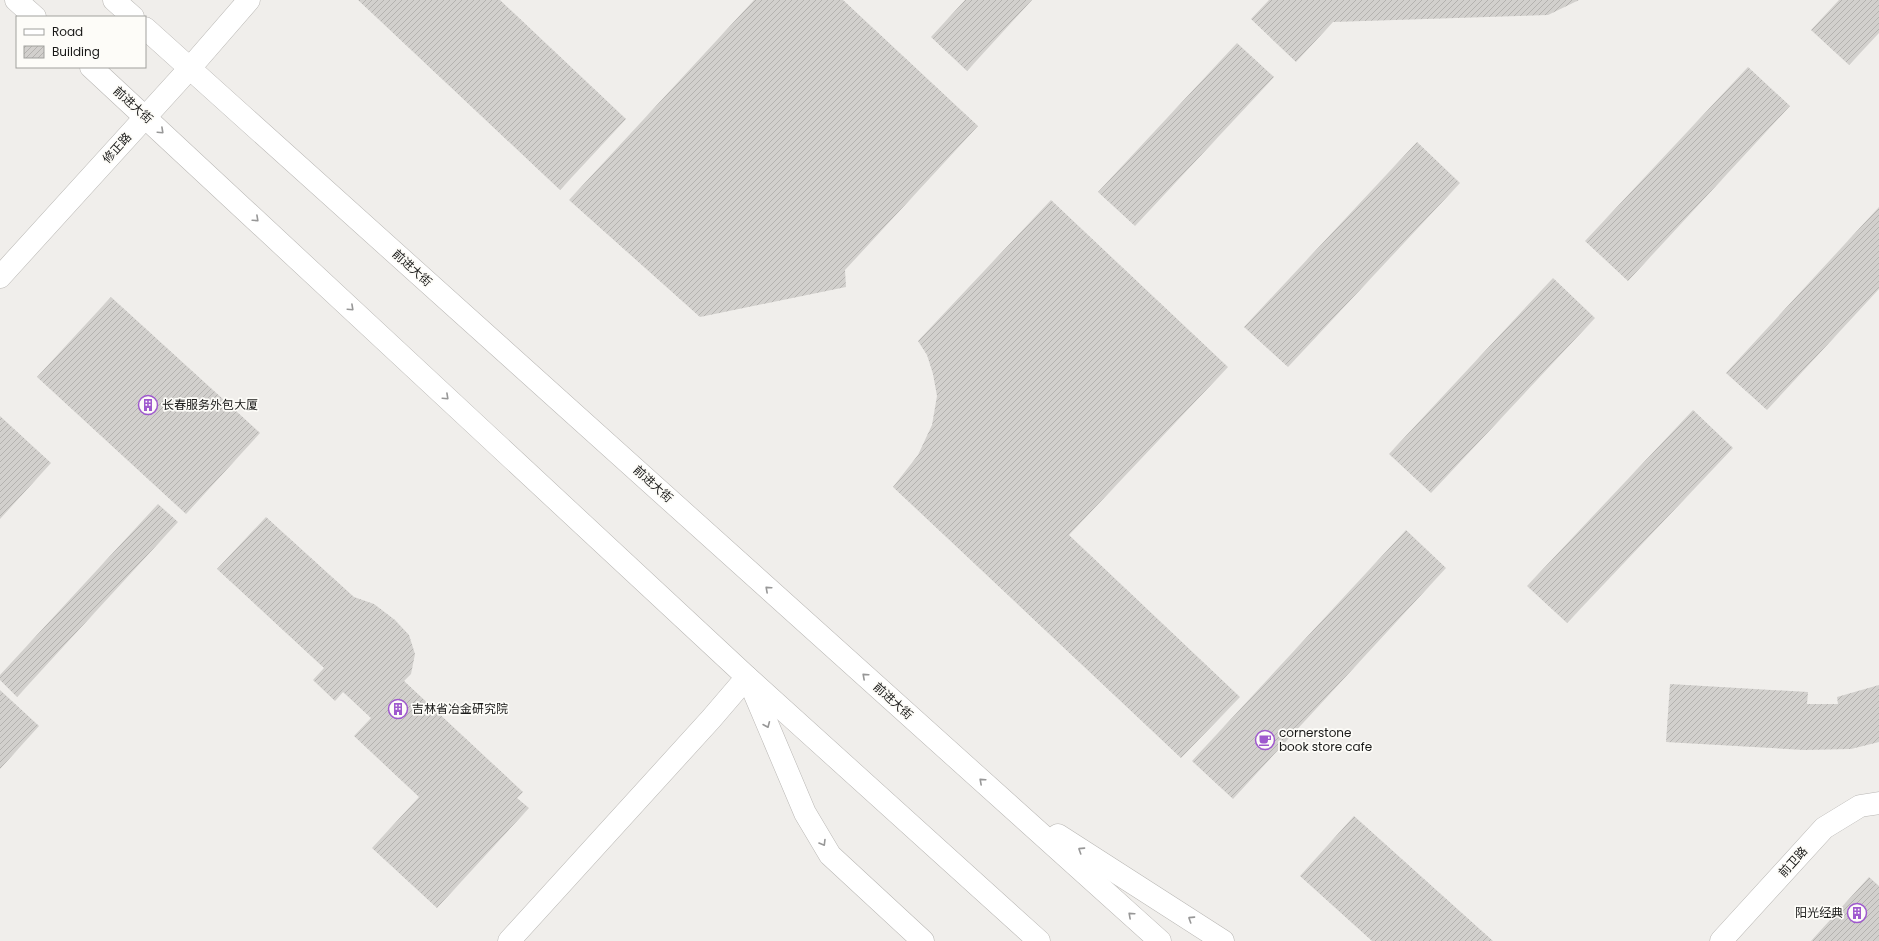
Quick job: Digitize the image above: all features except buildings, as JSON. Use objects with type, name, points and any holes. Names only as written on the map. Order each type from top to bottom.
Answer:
[{"type":"main road","points":[[16,0],[34,16]]},
{"type":"main road","points":[[114,0],[132,16]]},
{"type":"main road","name":"修正路","points":[[0,277],[190,68],[249,0]]},
{"type":"main road","name":"前进大街","points":[[146,29],[1160,941]]},
{"type":"main road","name":"前进大街","points":[[92,68],[747,677],[1039,941]]},
{"type":"main road","points":[[509,941],[706,725],[747,677],[805,813],[830,855],[923,941]]},
{"type":"main road","points":[[1003,800],[1223,941]]},
{"type":"main road","name":"前卫路","points":[[1720,941],[1824,828],[1860,806],[1879,803]]},
{"type":"place","name":"长春服务外包大厦","points":[[148,405]]},
{"type":"place","name":"吉林省冶金研究院","points":[[398,709]]},
{"type":"place","name":"cornerstone book store cafe","points":[[1265,740]]},
{"type":"place","name":"阳光经典","points":[[1857,913]]}]
